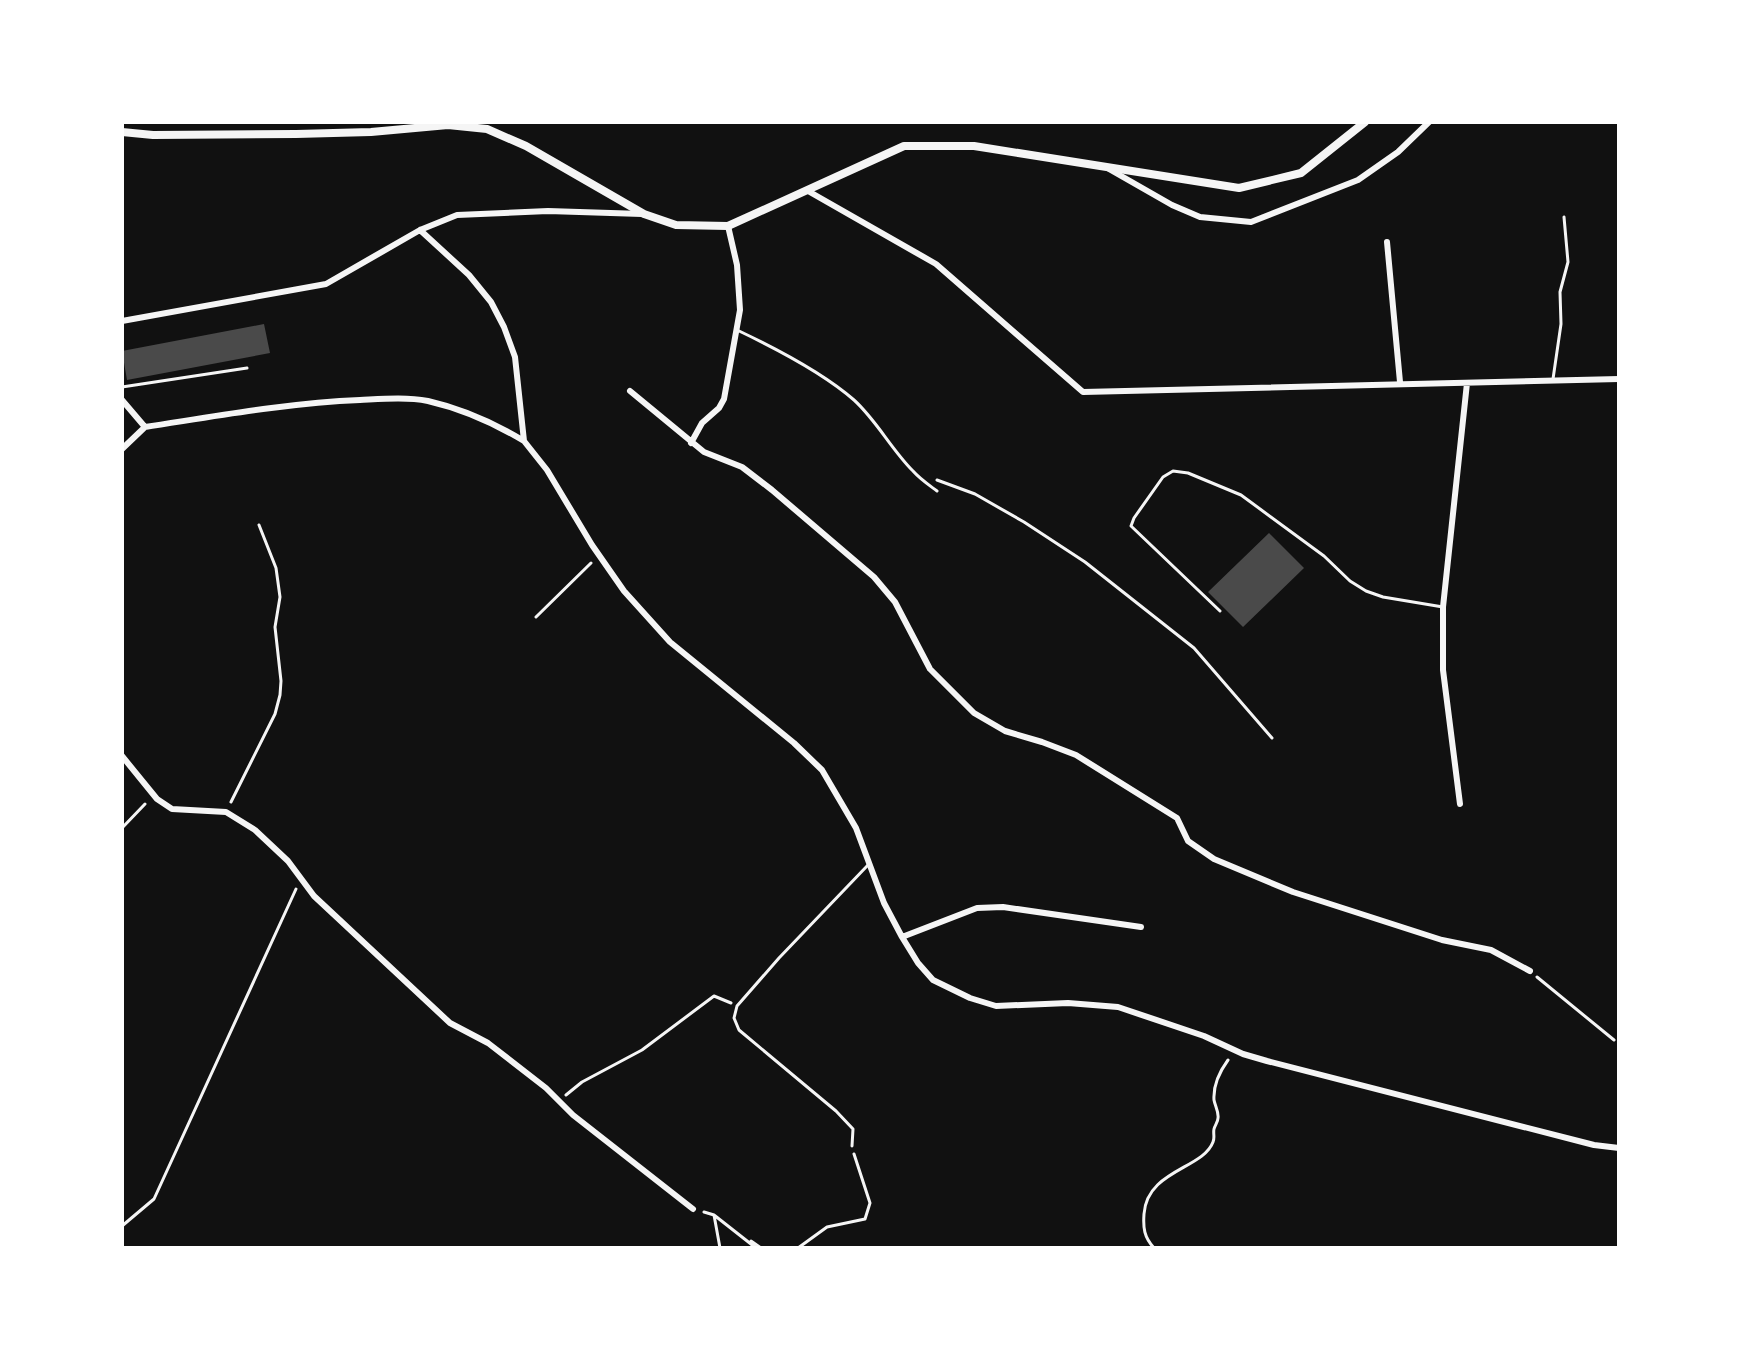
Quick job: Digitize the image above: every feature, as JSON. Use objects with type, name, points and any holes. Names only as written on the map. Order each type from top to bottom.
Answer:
[{"type":"street","points":[[123,132],[153,135],[296,134],[448,125],[487,129],[526,146],[644,214],[676,225],[702,227],[728,226],[904,146],[974,146],[1239,188],[1301,173],[1365,122]]},
{"type":"street","points":[[1105,167],[1172,205],[1200,217],[1251,222],[1358,180],[1398,152],[1429,122]]},
{"type":"street","points":[[808,191],[936,264],[1083,392],[1619,379]]},
{"type":"street","points":[[122,321],[326,284],[420,230],[457,215],[548,211],[644,214]]},
{"type":"street","points":[[691,443],[702,423],[724,399],[737,330],[740,310],[737,265],[728,226]]},
{"type":"street","points":[[420,230],[469,275],[491,302],[504,327],[515,357],[524,441]]},
{"type":"street","points":[[1387,242],[1400,382]]},
{"type":"street","points":[[1460,804],[1443,670],[1443,607],[1467,383]]},
{"type":"street","points":[[630,391],[704,452],[742,467],[874,577],[895,602],[930,669],[974,713],[1005,731],[1076,755],[1177,818],[1188,841],[1214,859],[1293,892],[1442,940],[1491,950],[1530,971]]},
{"type":"street","points":[[122,400],[145,427]]},
{"type":"street","points":[[122,449],[145,427],[312,402],[425,401],[461,410],[493,423],[524,441],[547,470],[624,591],[670,642],[794,743],[822,770],[856,828],[884,903],[918,963],[933,980],[970,998],[996,1006],[1068,1003],[1118,1007],[1294,1069],[1565,1138],[1619,1148]]},
{"type":"street","points":[[122,756],[153,794],[172,809],[226,812],[255,830],[288,861],[314,896],[450,1023],[488,1043],[693,1209]]},
{"type":"street","points":[[902,937],[977,908],[1003,907],[1141,927]]},
{"type":"lane","points":[[123,132],[127,122]]},
{"type":"lane","points":[[1553,380],[1561,324],[1560,292],[1568,262],[1564,217]]},
{"type":"lane","points":[[737,330],[768,344],[854,400],[921,478],[937,491]]},
{"type":"lane","points":[[122,387],[247,368]]},
{"type":"lane","points":[[1220,611],[1131,526],[1163,477],[1173,471],[1188,473],[1241,495],[1366,591],[1383,597],[1443,607]]},
{"type":"lane","points":[[852,1146],[853,1129],[739,1030],[734,1018],[737,1006],[779,958],[871,862]]},
{"type":"path","points":[[921,478],[943,480],[975,494],[1085,562],[1194,648],[1272,738]]},
{"type":"path","points":[[226,812],[275,714],[280,695],[275,627],[280,597],[276,568],[259,525]]},
{"type":"path","points":[[536,617],[599,554]]},
{"type":"path","points":[[122,828],[153,794]]},
{"type":"path","points":[[122,1226],[154,1199],[301,878]]},
{"type":"path","points":[[1530,971],[1614,1040]]},
{"type":"path","points":[[560,1102],[572,1088],[642,1050],[714,996],[737,1006]]},
{"type":"path","points":[[1154,1248],[1143,1229],[1144,1204],[1166,1178],[1207,1150],[1214,1141],[1218,1118],[1215,1087],[1220,1071],[1235,1050]]},
{"type":"path","points":[[798,1248],[827,1227],[865,1219],[870,1203],[852,1146]]},
{"type":"path","points":[[693,1209],[714,1215],[758,1248]]},
{"type":"path","points":[[714,1215],[720,1248]]},
{"type":"building","points":[[264,324],[270,353],[127,380],[122,351]]},
{"type":"building","points":[[1269,533],[1304,568],[1243,627],[1208,592]]}]
